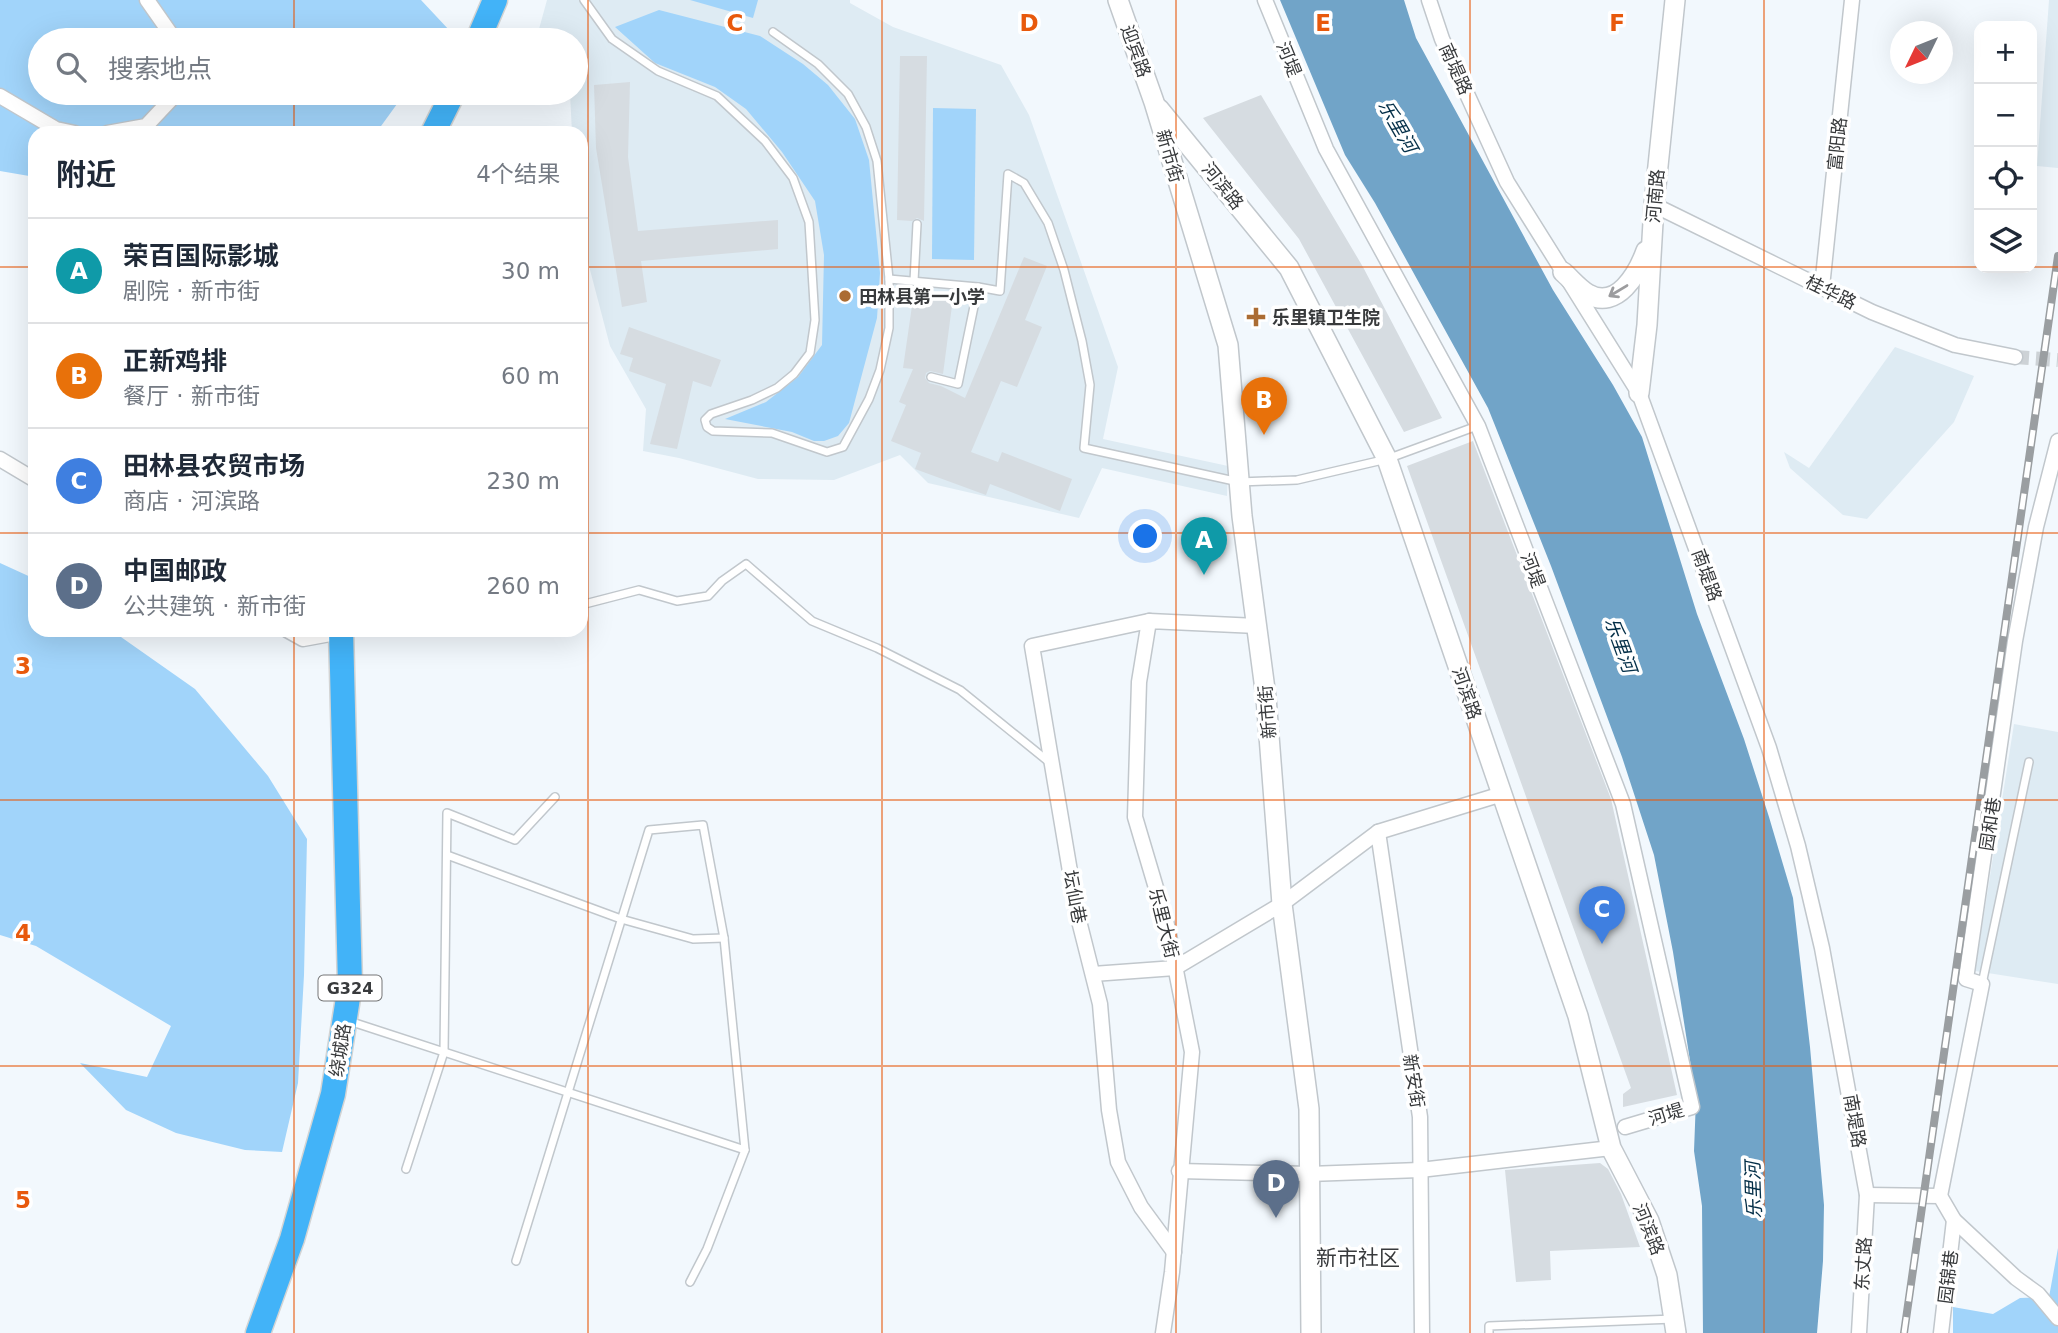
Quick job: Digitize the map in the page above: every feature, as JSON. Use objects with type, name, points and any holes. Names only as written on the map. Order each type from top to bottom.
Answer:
[{"type":"highway","points":[[483,28],[495,0]]},
{"type":"highway","points":[[436,126],[447,105]]},
{"type":"highway","name":"绕城路","points":[[258,1333],[292,1239],[333,1094],[350,985],[341,637]]},
{"type":"street","points":[[147,0],[167,28]]},
{"type":"street","name":"迎宾路","points":[[1118,0],[1154,102]]},
{"type":"street","name":"河堤","points":[[1265,0],[1326,149],[1478,426],[1623,804],[1692,1107],[1625,1127]]},
{"type":"street","name":"南堤路","points":[[1429,0],[1442,38],[1507,182],[1639,393],[1769,748],[1798,846],[1822,948],[1867,1195]]},
{"type":"street","name":"河南路","points":[[1639,393],[1647,325],[1654,205],[1675,0]]},
{"type":"street","name":"富阳路","points":[[1822,287],[1852,0]]},
{"type":"street","points":[[0,96],[51,126]]},
{"type":"street","name":"河滨路","points":[[1154,102],[1289,268],[1387,459],[1578,1016],[1611,1148],[1649,1221],[1667,1275],[1675,1326]]},
{"type":"street","name":"新市街","points":[[1154,102],[1228,345],[1240,482],[1266,697],[1282,904],[1309,1109],[1311,1333]]},
{"type":"street","points":[[146,126],[166,105]]},
{"type":"street","points":[[1174,169],[1173,156],[1177,149],[1188,151],[1200,159]]},
{"type":"street","name":"桂华路","points":[[1654,205],[1872,312],[1955,345],[2015,358]]},
{"type":"street","points":[[1563,272],[1589,295],[1605,298],[1625,289],[1638,273],[1652,237]]},
{"type":"street","name":"园和巷","points":[[1982,984],[1966,979],[2015,641],[2036,527],[2058,442]]},
{"type":"street","points":[[0,459],[28,476]]},
{"type":"street","points":[[1149,621],[1257,626]]},
{"type":"street","name":"坛仙巷","points":[[1149,621],[1032,646],[1077,913],[1100,1004],[1109,1110],[1118,1162],[1141,1207],[1174,1252]]},
{"type":"street","name":"乐里大街","points":[[1149,621],[1139,682],[1135,817],[1167,925],[1192,1052],[1174,1252],[1163,1333]]},
{"type":"street","points":[[1093,974],[1175,968],[1282,904],[1378,832],[1502,794]]},
{"type":"street","name":"新安街","points":[[1378,832],[1420,1117],[1422,1333]]},
{"type":"street","points":[[1982,984],[1940,1196],[1954,1220],[2016,1278],[2038,1294],[2058,1318]]},
{"type":"street","points":[[1180,1171],[1309,1174],[1420,1170],[1611,1148]]},
{"type":"street","points":[[1867,1195],[1940,1196]]},
{"type":"street","name":"东丈路","points":[[1859,1333],[1867,1195]]},
{"type":"street","name":"园锦巷","points":[[1941,1333],[1954,1220]]},
{"type":"lane","points":[[584,0],[612,38],[658,71],[717,96],[765,141],[793,178],[809,222],[815,320],[810,353],[794,374],[777,388],[752,400],[710,414],[705,420],[707,427],[721,433],[772,433],[827,452],[843,447],[869,399],[880,370],[888,328],[889,279],[877,161],[866,127],[848,94],[818,64],[773,32]]},
{"type":"lane","points":[[889,279],[1000,290],[1008,174],[1024,183],[1042,213],[1064,270],[1083,341],[1090,385],[1084,448],[1240,482],[1297,480],[1387,459],[1478,426]]},
{"type":"lane","points":[[914,281],[917,224]]},
{"type":"lane","points":[[931,377],[958,384],[978,287]]},
{"type":"lane","points":[[588,603],[639,590],[677,601],[708,596],[722,581],[746,564],[812,621],[877,648],[960,690],[1053,764]]},
{"type":"lane","points":[[1982,984],[2029,762]]},
{"type":"lane","points":[[406,1169],[444,1052],[447,813],[515,839],[555,797]]},
{"type":"lane","points":[[516,1261],[649,830],[703,825],[724,938],[745,1150],[707,1249],[690,1282]]},
{"type":"lane","points":[[447,855],[621,919],[693,939],[724,938]]},
{"type":"lane","points":[[345,1019],[745,1150]]},
{"type":"lane","points":[[1607,1322],[1609,1333]]},
{"type":"lane","points":[[1489,1333],[1489,1326],[1607,1322],[1675,1326]]},
{"type":"shaded area","points":[[0,0],[421,0],[447,28],[28,28],[28,105],[396,105],[381,126],[28,126],[28,176],[0,171]]},
{"type":"shaded area","name":"田林县第一小学","points":[[547,0],[850,0],[850,3],[893,27],[1001,65],[1029,115],[1118,367],[1103,439],[1228,466],[1227,496],[1102,468],[1079,518],[928,483],[900,455],[834,480],[758,479],[643,451],[646,409],[610,346],[588,262],[588,126],[572,126],[571,105],[588,105],[588,28],[539,28]]},
{"type":"shaded area","points":[[690,0],[758,0],[753,18]]},
{"type":"shaded area","points":[[2049,0],[2058,0],[2058,168],[2037,166]]},
{"type":"shaded area","points":[[659,10],[760,36],[803,64],[828,85],[855,119],[869,160],[880,273],[877,318],[849,423],[838,436],[814,441],[792,432],[725,419],[766,402],[798,377],[822,345],[824,255],[815,201],[782,152],[746,109],[715,87],[655,63],[615,27]]},
{"type":"shaded area","points":[[933,108],[976,109],[974,260],[932,259]]},
{"type":"shaded area","points":[[1895,347],[1974,376],[1954,422],[1867,519],[1843,515],[1790,468],[1784,452],[1809,468]]},
{"type":"shaded area","points":[[0,563],[28,576],[28,637],[121,637],[195,689],[268,776],[307,839],[298,1083],[282,1152],[245,1150],[176,1133],[126,1110],[80,1063],[147,1077],[171,1026],[36,946],[0,935]]},
{"type":"shaded area","points":[[2014,724],[2058,732],[2058,984],[1975,971]]},
{"type":"shaded area","points":[[2058,1248],[2058,1333],[1953,1333],[1953,1307],[1993,1314],[2020,1298],[2049,1297]]},
{"type":"water","name":"乐里河","points":[[1280,0],[1404,0],[1416,38],[1553,290],[1613,385],[1642,437],[1697,614],[1744,739],[1793,898],[1824,1205],[1817,1333],[1703,1333],[1702,1206],[1694,1151],[1696,1099],[1673,952],[1654,855],[1622,757],[1551,566],[1488,408],[1375,203],[1345,155]]},
{"type":"building","points":[[900,56],[927,56],[924,221],[917,218],[912,221],[897,220]]},
{"type":"building","points":[[630,82],[628,157],[638,231],[778,220],[778,249],[641,261],[647,302],[622,307],[596,148],[594,85]]},
{"type":"building","points":[[1261,95],[1363,267],[1442,418],[1404,432],[1299,239],[1203,118]]},
{"type":"building","points":[[1024,257],[1047,266],[1025,320],[1042,327],[1017,387],[1001,381],[971,452],[998,462],[1002,452],[1072,479],[1060,511],[990,484],[986,495],[915,469],[921,453],[891,441],[906,405],[899,402],[913,369],[903,368],[914,292],[953,298],[943,374],[930,371],[925,378],[929,383],[965,398]]},
{"type":"building","points":[[629,327],[721,360],[711,387],[693,381],[677,449],[650,444],[666,384],[629,371],[633,358],[620,354]]},
{"type":"building","points":[[1473,441],[1611,799],[1677,1095],[1623,1107],[1623,1094],[1631,1088],[1407,466]]},
{"type":"building","points":[[1600,1163],[1608,1169],[1621,1194],[1640,1247],[1550,1251],[1551,1280],[1516,1282],[1505,1170]]},
{"type":"tunnel","points":[[2015,357],[2058,360]]},
{"type":"railway","points":[[1904,1333],[2058,256]]},
{"type":"place","name":"田林县第一小学","points":[[845,296]]},
{"type":"place","name":"乐里镇卫生院","points":[[1256,317]]},
{"type":"place","name":"正新鸡排","points":[[1264,435]]},
{"type":"place","name":"荣百国际影城","points":[[1204,575]]},
{"type":"place","name":"田林县农贸市场","points":[[1602,944]]},
{"type":"place","name":"中国邮政","points":[[1276,1218]]},
{"type":"district","name":"新市社区","points":[[1358,1258]]}]
